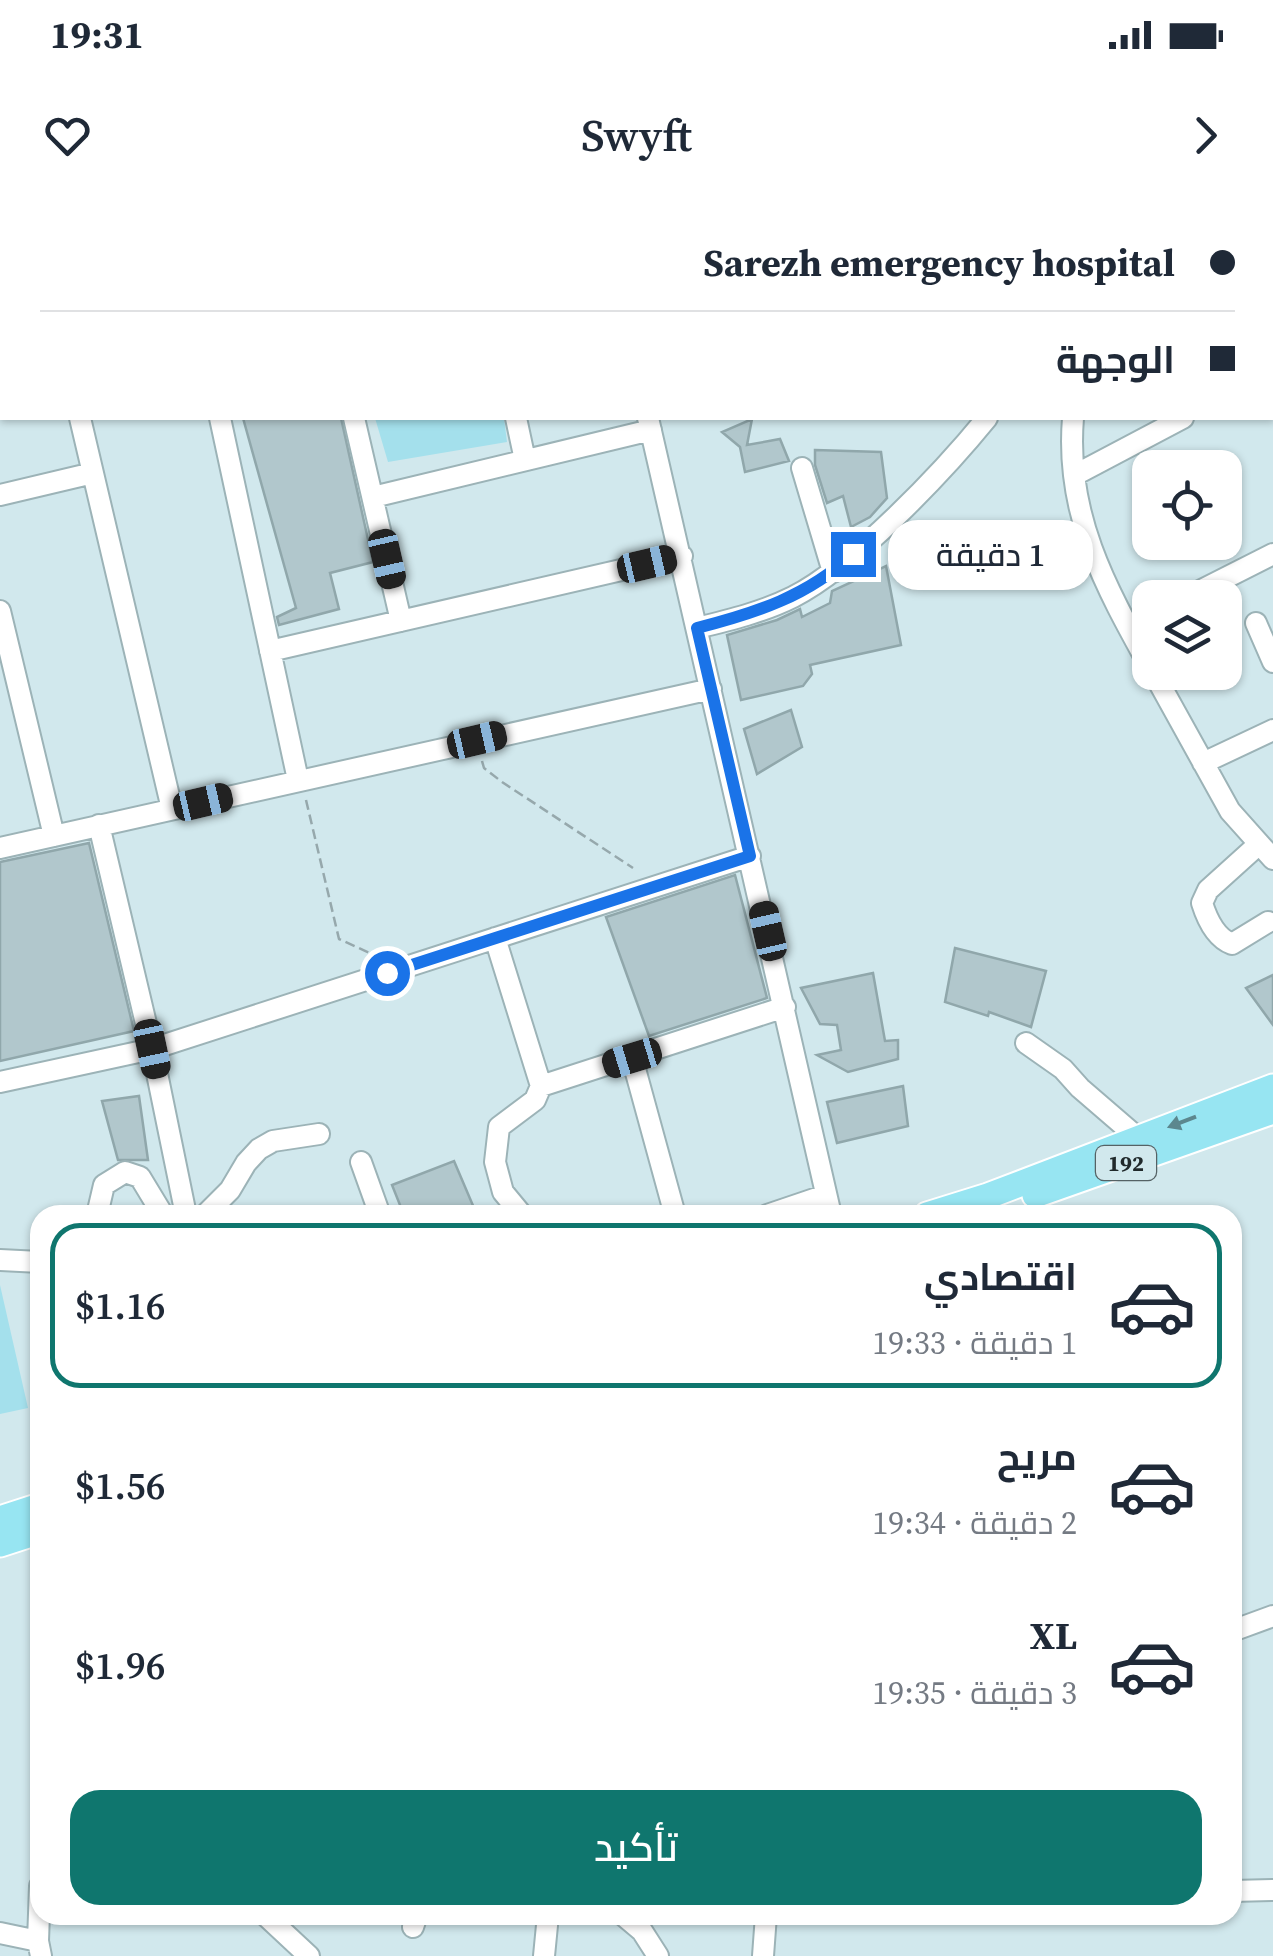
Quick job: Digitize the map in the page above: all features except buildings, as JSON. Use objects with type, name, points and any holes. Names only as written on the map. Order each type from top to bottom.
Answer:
[{"type":"main road","points":[[959,1205],[1273,1088]]},
{"type":"main road","name":"192","points":[[1007,1205],[1273,1111]]},
{"type":"main road","points":[[0,1519],[30,1509]]},
{"type":"main road","points":[[0,1544],[30,1534]]},
{"type":"street","points":[[80,420],[172,809]]},
{"type":"street","points":[[220,420],[298,780]]},
{"type":"street","points":[[354,420],[401,621]]},
{"type":"street","points":[[516,420],[525,460]]},
{"type":"street","points":[[697,628],[778,604],[833,572],[916,494],[984,420]]},
{"type":"street","points":[[1073,420],[1075,475],[1086,538],[1132,633]]},
{"type":"street","points":[[1075,475],[1178,420]]},
{"type":"street","points":[[373,498],[649,424],[828,1205]]},
{"type":"street","points":[[802,468],[833,572]]},
{"type":"street","points":[[0,496],[93,473]]},
{"type":"street","points":[[1222,580],[1273,554]]},
{"type":"street","points":[[270,651],[682,556]]},
{"type":"street","points":[[0,611],[54,836]]},
{"type":"street","points":[[1256,623],[1273,662]]},
{"type":"street","points":[[1128,626],[1132,624]]},
{"type":"street","points":[[0,848],[711,689]]},
{"type":"street","points":[[1163,690],[1230,811],[1266,852],[1208,890],[1202,903],[1206,916],[1222,940],[1232,944],[1268,922]]},
{"type":"street","points":[[1203,763],[1273,730]]},
{"type":"street","points":[[99,826],[184,1205]]},
{"type":"street","points":[[0,1082],[152,1049],[750,856]]},
{"type":"street","points":[[496,938],[541,1086],[534,1100],[499,1127],[495,1162],[503,1192],[514,1205]]},
{"type":"street","points":[[541,1086],[785,1007]]},
{"type":"street","points":[[1026,1043],[1063,1069],[1138,1138]]},
{"type":"street","points":[[632,1058],[673,1205]]},
{"type":"street","points":[[215,1205],[259,1149],[273,1141],[319,1134]]},
{"type":"street","points":[[361,1162],[376,1205]]},
{"type":"street","points":[[99,1205],[104,1185],[126,1172],[140,1178],[156,1205]]},
{"type":"street","points":[[0,1260],[30,1262]]},
{"type":"street","points":[[1242,1627],[1273,1616]]},
{"type":"street","points":[[1242,1891],[1273,1890]]},
{"type":"street","points":[[276,1925],[309,1956]]},
{"type":"street","points":[[544,1956],[547,1925]]},
{"type":"street","points":[[635,1925],[658,1956]]},
{"type":"street","points":[[764,1956],[766,1925]]},
{"type":"street","points":[[0,1932],[40,1949]]},
{"type":"path","points":[[477,740],[484,768],[633,868]]},
{"type":"path","points":[[298,780],[339,939],[374,955]]},
{"type":"shaded area","points":[[376,420],[504,420],[507,442],[388,462]]},
{"type":"shaded area","points":[[0,1285],[28,1408],[0,1414]]},
{"type":"route","points":[[387,973],[750,856],[697,628],[791,598],[833,572],[853,554]]}]
